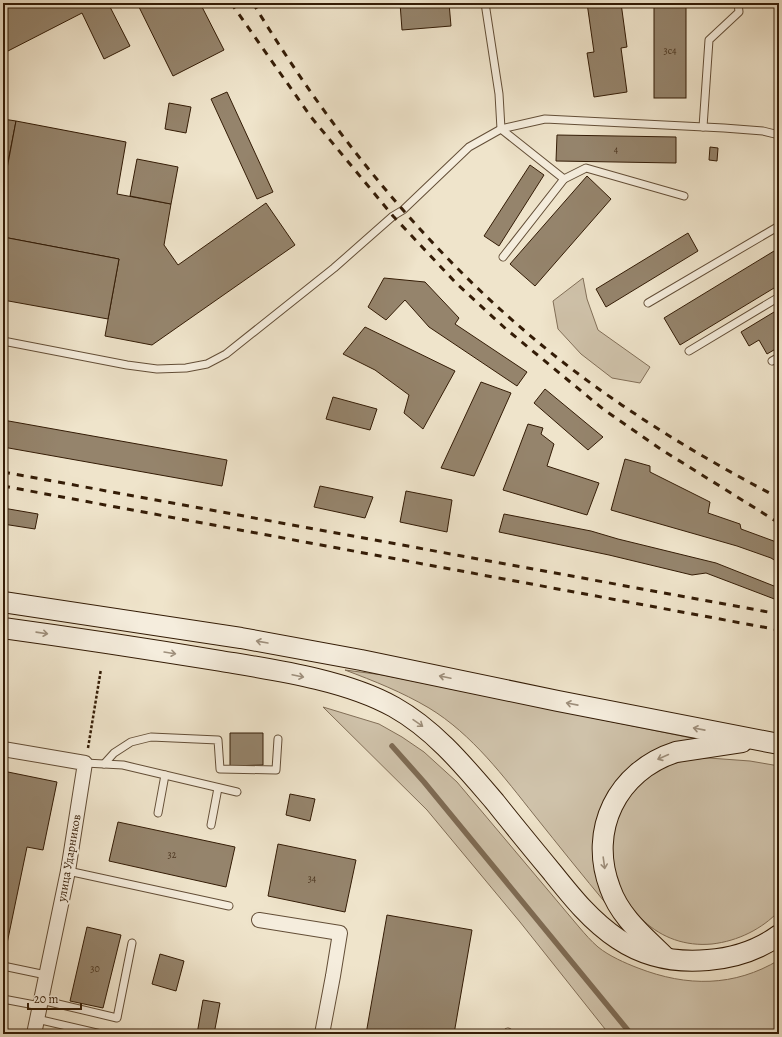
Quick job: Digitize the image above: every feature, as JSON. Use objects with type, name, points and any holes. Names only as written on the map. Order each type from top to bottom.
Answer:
[{"type":"main road","points":[[3,602],[241,638],[354,658],[558,701],[779,744]]},
{"type":"main road","points":[[3,628],[111,643],[262,668],[340,685],[364,693],[394,707],[435,736],[462,763],[579,905],[600,926],[619,940],[652,955],[667,959],[700,961],[745,954],[764,946],[779,935]]},
{"type":"main road","points":[[667,959],[632,925],[610,889],[604,864],[603,849],[605,825],[614,803],[622,789],[635,775],[650,764],[666,756],[692,749],[756,740]]},
{"type":"street","points":[[3,749],[85,764]]},
{"type":"street","name":"улица Ударников","points":[[34,1034],[68,871],[85,764]]},
{"type":"street","points":[[259,920],[340,933],[334,976],[322,1034]]},
{"type":"lane","points":[[485,3],[499,94],[501,129],[564,179]]},
{"type":"lane","points":[[703,127],[710,40],[739,12],[738,3]]},
{"type":"lane","points":[[3,341],[156,369],[186,368],[207,364],[226,354],[334,268],[393,216],[403,210],[469,147],[501,129],[545,119],[763,131],[779,135]]},
{"type":"lane","points":[[503,258],[564,179],[586,168],[684,196]]},
{"type":"lane","points":[[648,303],[779,226]]},
{"type":"lane","points":[[689,351],[779,297]]},
{"type":"lane","points":[[772,362],[779,357]]},
{"type":"lane","points":[[104,764],[114,753],[131,742],[151,737],[218,740],[220,769],[276,770],[278,739]]},
{"type":"lane","points":[[85,764],[123,765],[236,792]]},
{"type":"lane","points":[[158,813],[165,775]]},
{"type":"lane","points":[[211,824],[218,788]]},
{"type":"lane","points":[[68,871],[229,906]]},
{"type":"lane","points":[[3,999],[39,1008],[117,1018],[132,944]]},
{"type":"lane","points":[[3,966],[46,975]]},
{"type":"lane","points":[[39,1008],[101,1034]]},
{"type":"path","points":[[85,764],[101,669]]},
{"type":"shaded area","points":[[583,278],[587,299],[598,330],[650,367],[640,383],[612,378],[581,354],[558,329],[553,301]]},
{"type":"shaded area","points":[[345,670],[383,675],[706,741],[615,789],[608,906],[499,772],[459,730],[419,702],[388,687]]},
{"type":"shaded area","points":[[323,707],[379,724],[424,752],[457,782],[588,937],[598,947],[612,956],[623,962],[656,974],[674,979],[692,981],[728,979],[745,975],[762,969],[779,960],[779,1034],[609,1034],[520,922],[427,810]]},
{"type":"shaded area","points":[[709,758],[750,761],[779,766],[779,911],[757,929],[740,937],[712,944],[692,944],[675,940],[658,932],[644,921],[632,908],[615,875],[611,856],[611,846],[614,828],[623,802],[631,790],[652,773],[674,763]]},
{"type":"building","points":[[3,3],[108,3],[130,46],[104,59],[82,13],[6,52],[3,46]]},
{"type":"building","points":[[137,3],[200,3],[224,50],[173,76]]},
{"type":"building","points":[[400,3],[449,3],[451,26],[402,30]]},
{"type":"building","points":[[587,3],[621,3],[627,47],[621,48],[627,92],[594,97],[587,53],[594,52]]},
{"type":"building","points":[[654,3],[686,3],[686,98],[654,98]]},
{"type":"building","points":[[227,92],[273,192],[257,199],[211,99]]},
{"type":"building","points":[[169,103],[191,107],[186,133],[165,129]]},
{"type":"building","points":[[3,119],[16,121],[6,172],[3,172]]},
{"type":"building","points":[[16,121],[126,142],[117,194],[171,204],[164,245],[178,265],[266,203],[295,245],[152,345],[105,336],[119,259],[3,237],[3,190]]},
{"type":"building","points":[[557,135],[676,137],[676,163],[556,161]]},
{"type":"building","points":[[710,147],[718,148],[717,161],[709,160]]},
{"type":"building","points":[[137,159],[178,167],[171,204],[130,196]]},
{"type":"building","points":[[530,165],[544,175],[499,246],[484,236]]},
{"type":"building","points":[[587,176],[611,199],[535,286],[510,264]]},
{"type":"building","points":[[688,233],[698,251],[606,307],[596,289]]},
{"type":"building","points":[[3,237],[119,259],[108,319],[3,300]]},
{"type":"building","points":[[779,248],[779,285],[680,345],[664,318]]},
{"type":"building","points":[[384,278],[425,282],[459,318],[455,324],[527,372],[517,386],[429,327],[405,300],[386,320],[368,307]]},
{"type":"building","points":[[779,309],[779,347],[767,354],[759,340],[749,346],[741,332]]},
{"type":"building","points":[[365,327],[455,371],[423,429],[404,413],[409,395],[375,370],[343,354]]},
{"type":"building","points":[[481,382],[511,393],[474,476],[441,468]]},
{"type":"building","points":[[545,389],[603,437],[588,450],[534,403]]},
{"type":"building","points":[[333,397],[377,409],[370,430],[326,419]]},
{"type":"building","points":[[3,420],[227,460],[222,486],[3,447]]},
{"type":"building","points":[[528,424],[543,428],[541,434],[554,444],[547,466],[599,483],[587,515],[503,490]]},
{"type":"building","points":[[625,459],[650,466],[650,472],[710,502],[708,513],[740,524],[741,529],[779,543],[779,563],[771,558],[737,546],[611,510]]},
{"type":"building","points":[[320,486],[373,497],[365,518],[314,507]]},
{"type":"building","points":[[406,491],[452,500],[447,532],[400,522]]},
{"type":"building","points":[[3,508],[38,514],[35,529],[3,524]]},
{"type":"building","points":[[504,514],[591,531],[716,563],[779,588],[779,597],[777,600],[706,573],[692,575],[609,555],[499,532]]},
{"type":"building","points":[[230,733],[263,733],[263,765],[230,766]]},
{"type":"building","points":[[3,771],[57,782],[43,850],[27,847],[4,958]]},
{"type":"building","points":[[290,794],[315,799],[310,821],[286,815]]},
{"type":"building","points":[[118,822],[235,847],[226,887],[109,861]]},
{"type":"building","points":[[278,844],[356,860],[345,912],[268,896]]},
{"type":"building","points":[[387,915],[472,930],[454,1034],[366,1034]]},
{"type":"building","points":[[87,927],[121,935],[103,1008],[70,1001]]},
{"type":"building","points":[[160,954],[184,961],[176,991],[152,984]]},
{"type":"building","points":[[203,1000],[220,1003],[214,1034],[197,1034]]},
{"type":"waterway","points":[[392,746],[424,782],[631,1034]]},
{"type":"railway","points":[[231,3],[311,117],[393,216],[456,283],[506,329],[603,409],[662,450],[779,523]]},
{"type":"railway","points":[[253,3],[318,103],[354,151],[432,242],[474,285],[518,325],[564,363],[615,401],[723,468],[779,498]]},
{"type":"railway","points":[[3,472],[779,614]]},
{"type":"railway","points":[[3,486],[779,630]]}]
